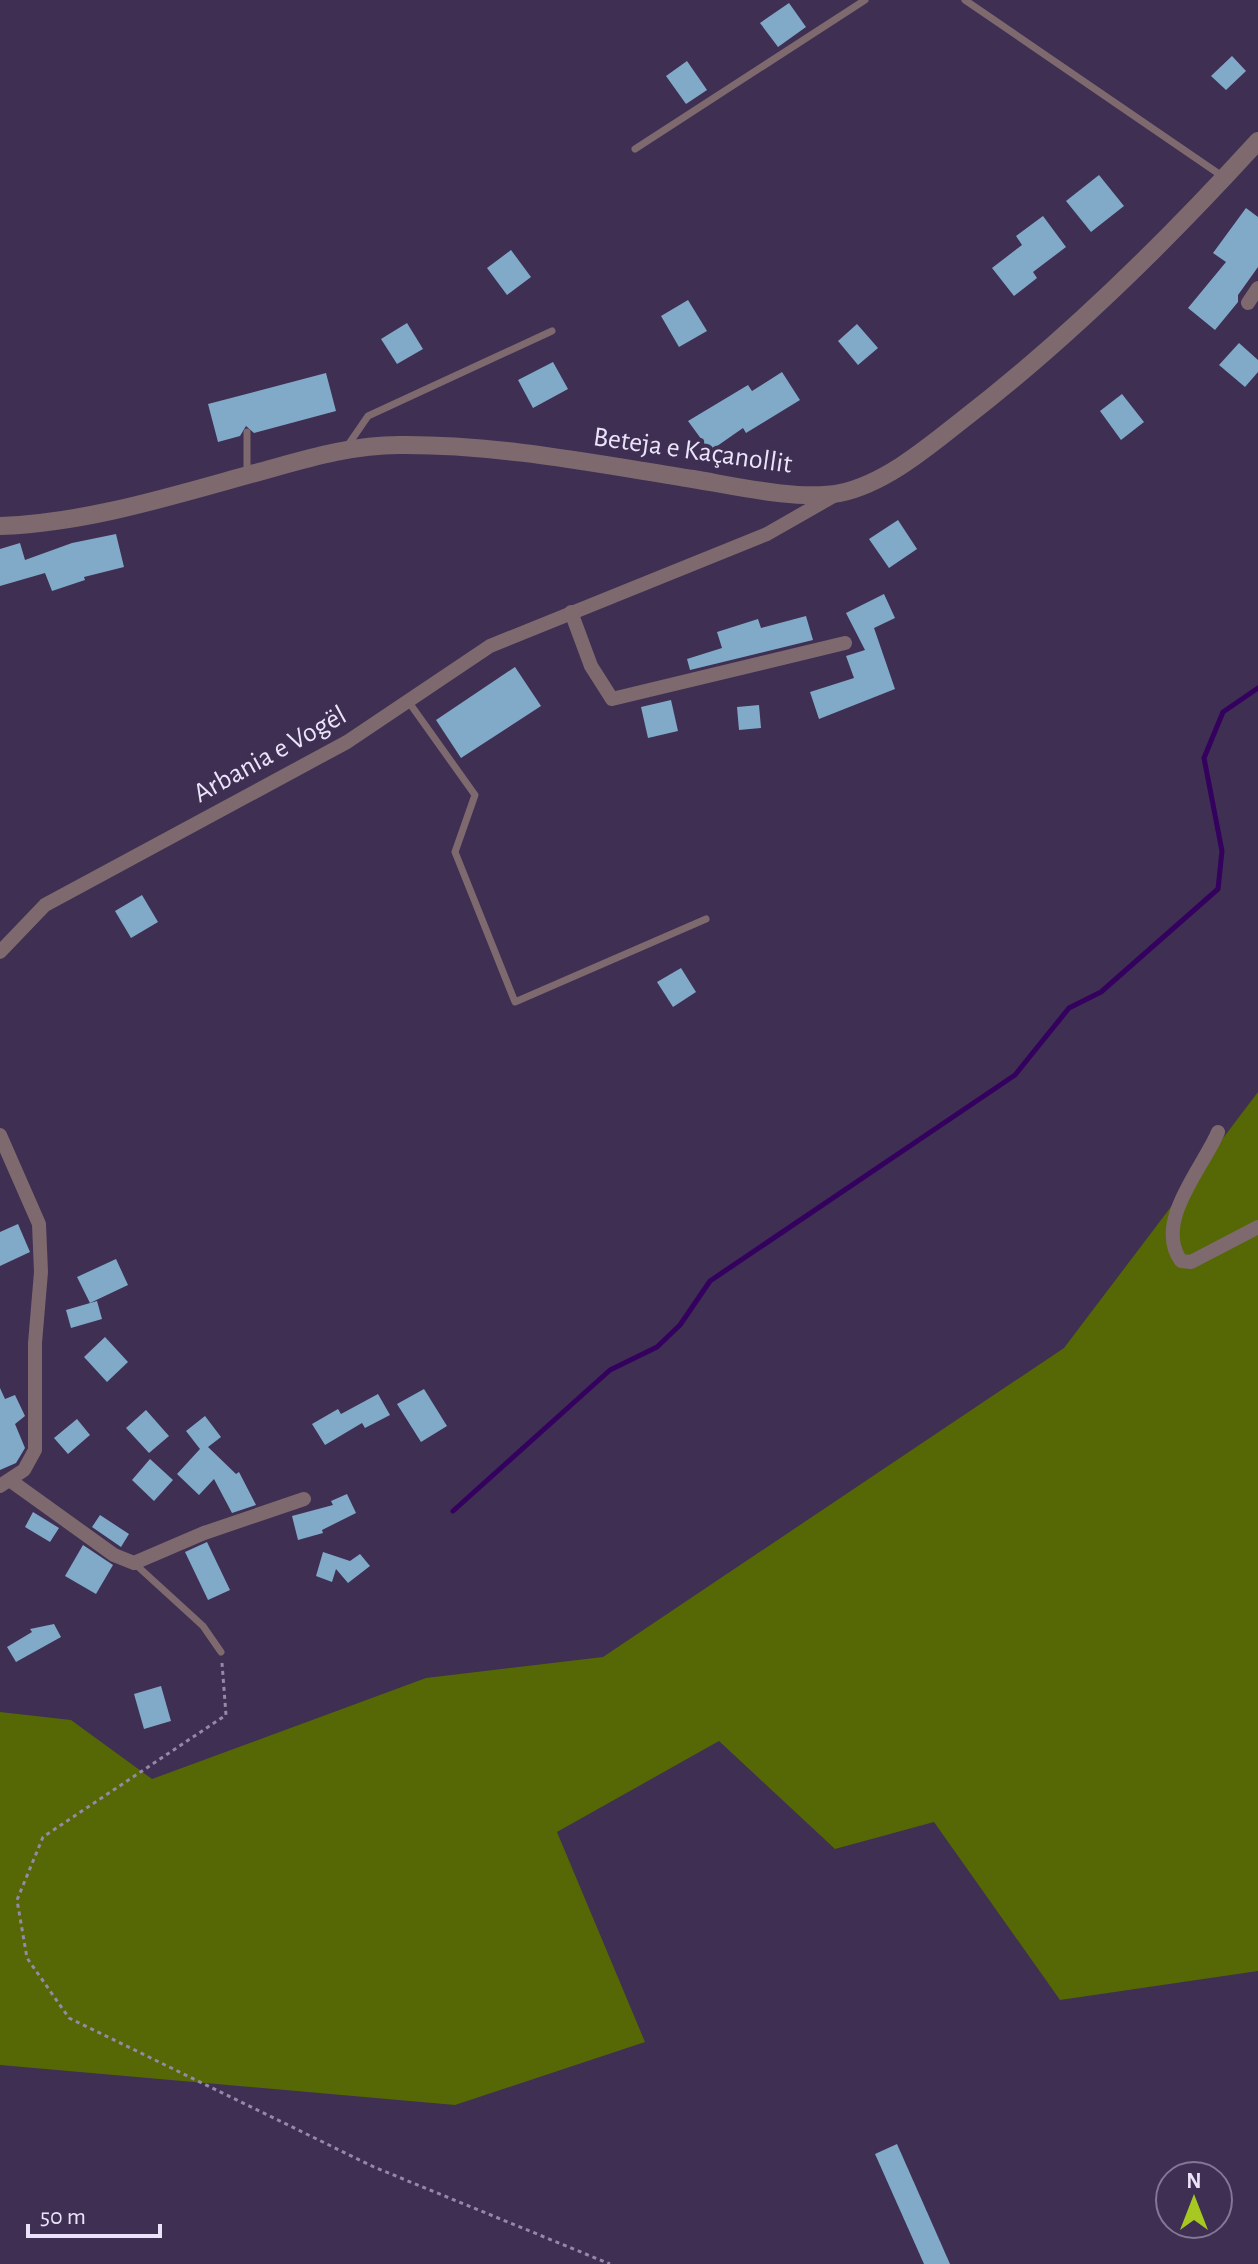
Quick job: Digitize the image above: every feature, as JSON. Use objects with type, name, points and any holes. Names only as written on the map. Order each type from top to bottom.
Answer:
[{"type":"street","name":"Beteja e Kaçanollit","points":[[0,526],[31,525],[152,502],[345,449],[400,445],[530,454],[774,492],[840,493],[877,478],[929,446],[1038,362],[1131,274],[1258,142]]},
{"type":"street","points":[[1248,303],[1258,288]]},
{"type":"street","name":"Arbania e Vogël","points":[[0,952],[45,905],[347,742],[490,646],[767,534],[840,493]]},
{"type":"street","points":[[571,612],[591,666],[612,699],[845,643]]},
{"type":"street","points":[[1218,1132],[1173,1219],[1175,1253],[1181,1261],[1191,1262],[1258,1227]]},
{"type":"street","points":[[0,1135],[39,1224],[40,1256],[35,1450],[24,1470],[5,1484],[114,1555],[134,1563],[204,1533],[304,1499]]},
{"type":"lane","points":[[635,149],[865,0]]},
{"type":"lane","points":[[965,0],[1224,177]]},
{"type":"lane","points":[[345,449],[368,416],[552,331]]},
{"type":"lane","points":[[247,432],[247,475]]},
{"type":"lane","points":[[407,699],[475,795],[455,852],[515,1002],[706,919]]},
{"type":"lane","points":[[134,1563],[203,1626],[221,1652]]},
{"type":"path","points":[[221,1652],[226,1715],[43,1837],[17,1900],[27,1958],[69,2018],[374,2167],[610,2264]]},
{"type":"green space","points":[[1258,1092],[1258,1971],[1060,2000],[934,1822],[835,1849],[719,1741],[557,1832],[645,2042],[455,2105],[0,2065],[0,1712],[71,1720],[152,1779],[426,1678],[603,1657],[1064,1348]]},
{"type":"building","points":[[789,3],[806,27],[778,47],[760,23]]},
{"type":"building","points":[[1232,56],[1246,71],[1226,90],[1211,76]]},
{"type":"building","points":[[687,61],[707,90],[686,104],[666,76]]},
{"type":"building","points":[[1099,175],[1124,206],[1091,232],[1066,201]]},
{"type":"building","points":[[1246,208],[1258,217],[1258,267],[1238,295],[1238,302],[1215,330],[1188,308],[1226,262],[1213,253]]},
{"type":"building","points":[[1043,216],[1066,247],[1033,272],[1037,278],[1014,296],[992,268],[1022,245],[1016,236]]},
{"type":"building","points":[[511,250],[531,277],[507,295],[487,268]]},
{"type":"building","points":[[688,300],[707,331],[679,347],[661,316]]},
{"type":"building","points":[[407,323],[423,349],[397,364],[381,339]]},
{"type":"building","points":[[857,324],[878,348],[858,365],[838,341]]},
{"type":"building","points":[[1239,343],[1258,360],[1258,372],[1245,387],[1219,365]]},
{"type":"building","points":[[553,362],[568,389],[533,408],[518,380]]},
{"type":"building","points":[[782,372],[800,400],[746,433],[743,428],[710,451],[688,421],[748,385],[752,391]]},
{"type":"building","points":[[326,373],[336,411],[254,433],[246,426],[240,436],[218,442],[208,404]]},
{"type":"building","points":[[1122,394],[1144,422],[1121,440],[1100,411]]},
{"type":"building","points":[[898,520],[917,549],[889,568],[869,539]]},
{"type":"building","points":[[116,534],[124,567],[84,577],[85,580],[52,591],[45,573],[0,586],[0,549],[20,543],[25,560],[72,543]]},
{"type":"building","points":[[884,594],[895,618],[874,628],[895,689],[819,719],[810,692],[854,678],[846,656],[865,650],[846,613]]},
{"type":"building","points":[[806,616],[813,640],[690,670],[687,659],[722,648],[717,632],[758,619],[761,628]]},
{"type":"building","points":[[515,667],[541,706],[461,758],[436,720]]},
{"type":"building","points":[[671,700],[678,731],[648,738],[641,707]]},
{"type":"building","points":[[759,705],[761,728],[739,730],[737,707]]},
{"type":"building","points":[[142,895],[158,922],[131,938],[115,911]]},
{"type":"building","points":[[681,968],[696,992],[673,1007],[657,982]]},
{"type":"building","points":[[18,1224],[30,1252],[0,1266],[0,1232]]},
{"type":"building","points":[[116,1259],[128,1285],[90,1303],[77,1277]]},
{"type":"building","points":[[97,1301],[102,1319],[71,1328],[66,1310]]},
{"type":"building","points":[[105,1337],[128,1362],[107,1382],[84,1357]]},
{"type":"building","points":[[0,1388],[5,1399],[15,1395],[25,1416],[15,1424],[25,1448],[16,1463],[0,1470]]},
{"type":"building","points":[[424,1389],[447,1426],[421,1442],[397,1404]]},
{"type":"building","points":[[378,1394],[390,1415],[365,1428],[362,1423],[325,1445],[312,1424],[338,1409],[341,1414]]},
{"type":"building","points":[[146,1410],[169,1436],[149,1453],[126,1428]]},
{"type":"building","points":[[205,1416],[221,1437],[208,1447],[236,1474],[239,1472],[256,1505],[232,1513],[214,1479],[199,1495],[177,1474],[200,1449],[186,1431]]},
{"type":"building","points":[[77,1419],[90,1435],[68,1454],[54,1438]]},
{"type":"building","points":[[150,1459],[173,1480],[154,1501],[132,1480]]},
{"type":"building","points":[[347,1494],[356,1513],[322,1530],[323,1533],[298,1540],[292,1516],[333,1505],[331,1501]]},
{"type":"building","points":[[33,1512],[59,1528],[50,1542],[25,1527]]},
{"type":"building","points":[[100,1515],[129,1534],[121,1547],[92,1527]]},
{"type":"building","points":[[207,1542],[230,1590],[208,1600],[185,1552]]},
{"type":"building","points":[[83,1545],[113,1565],[96,1594],[65,1576]]},
{"type":"building","points":[[323,1552],[350,1561],[360,1554],[370,1566],[348,1583],[336,1569],[332,1582],[316,1576]]},
{"type":"building","points":[[54,1624],[61,1637],[16,1662],[7,1647],[32,1632],[30,1629]]},
{"type":"building","points":[[161,1686],[171,1721],[144,1729],[134,1694]]},
{"type":"building","points":[[897,2144],[950,2264],[924,2264],[875,2154]]},
{"type":"waterway","points":[[453,1511],[610,1370],[657,1347],[680,1325],[710,1281],[1015,1075],[1069,1008],[1101,992],[1218,889],[1222,851],[1204,758],[1223,712],[1258,688]]}]
